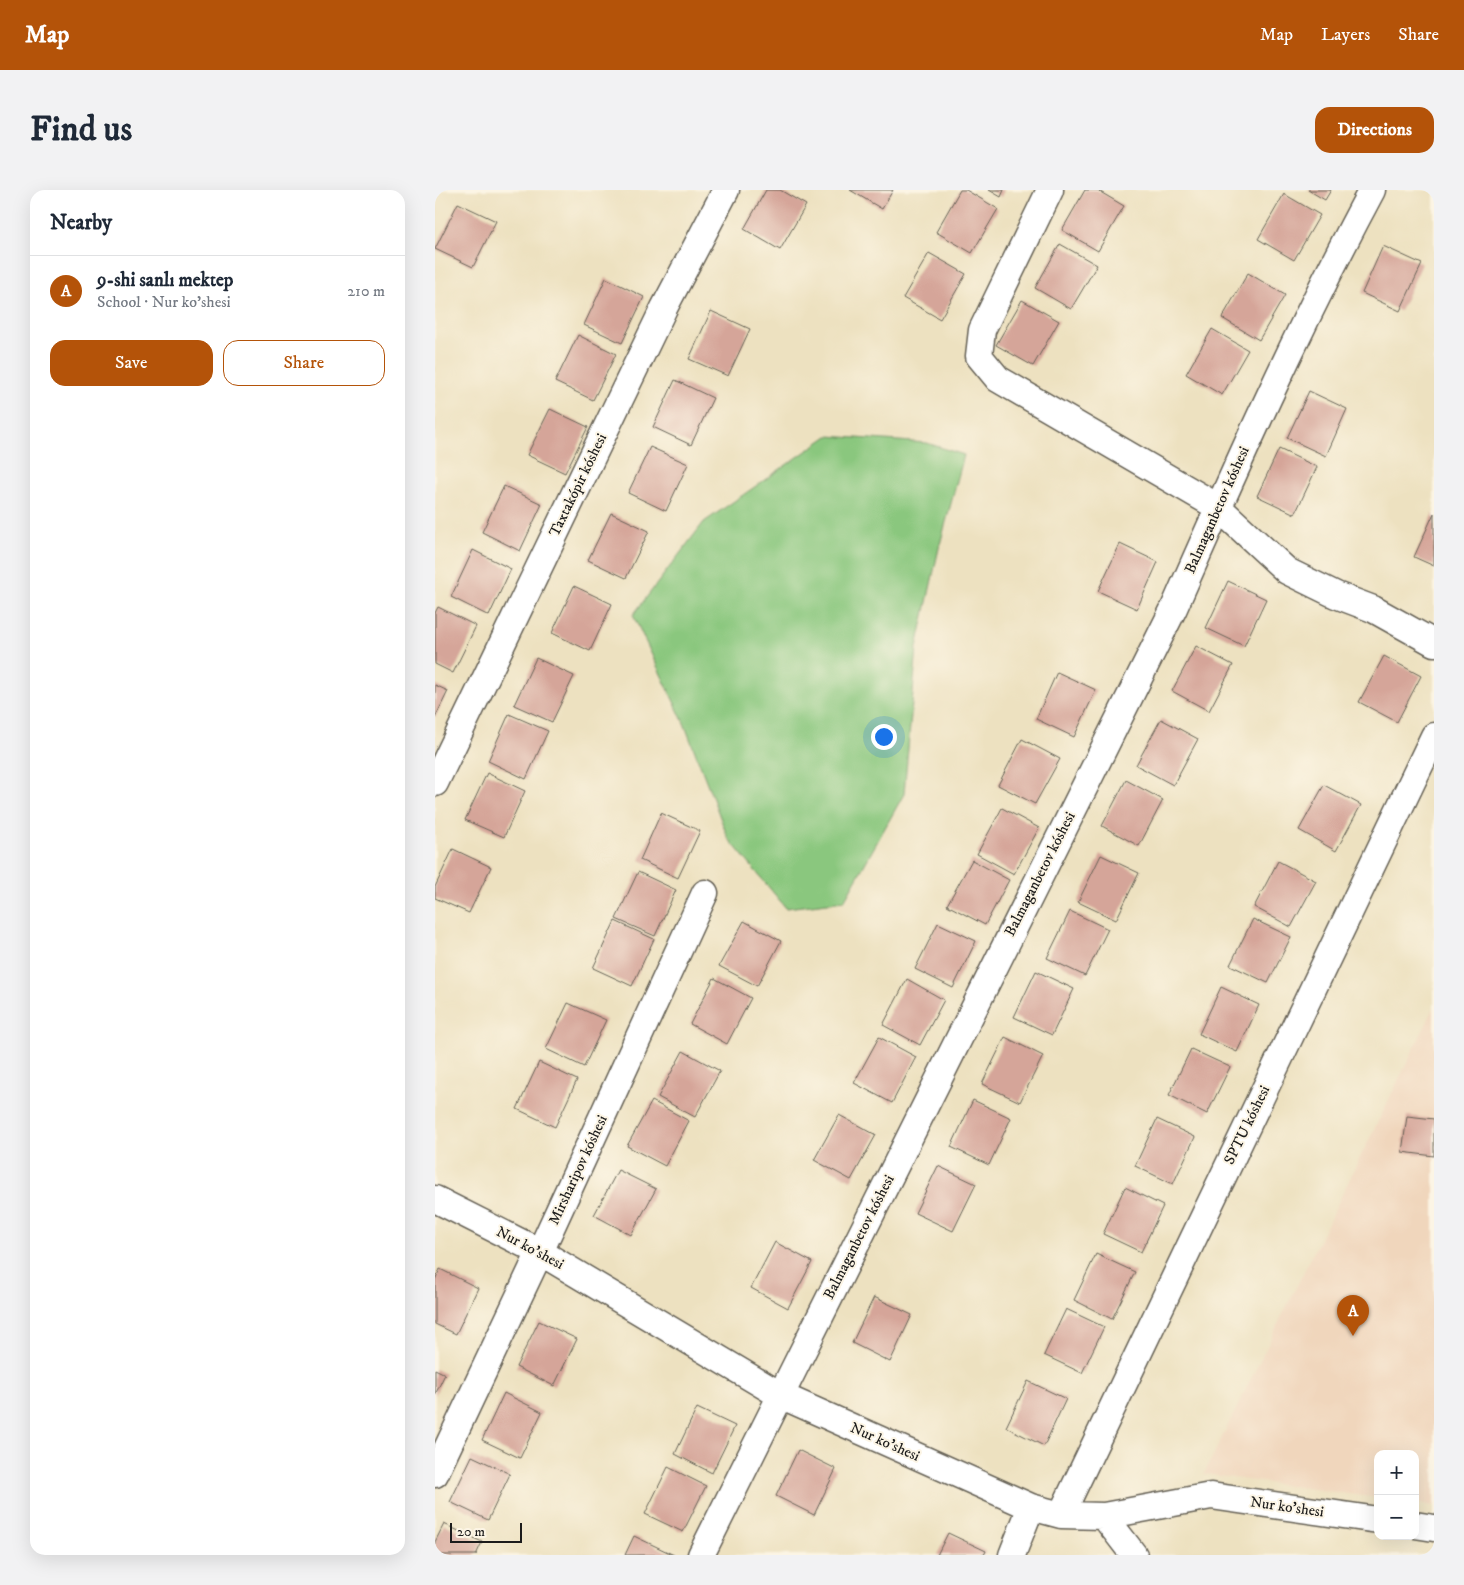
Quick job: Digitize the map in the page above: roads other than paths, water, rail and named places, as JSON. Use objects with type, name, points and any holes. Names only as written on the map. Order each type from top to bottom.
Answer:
[{"type":"street","name":"Taxtakópir kóshesi","points":[[435,783],[659,317],[726,190]]},
{"type":"street","points":[[1050,190],[982,330],[979,356],[998,379],[1218,507],[1287,571],[1336,595],[1373,609],[1434,643]]},
{"type":"street","name":"Balmaganbetov kóshesi","points":[[701,1555],[1174,608],[1218,507],[1320,287],[1372,190]]},
{"type":"street","name":"SPTU kóshesi","points":[[1061,1515],[1434,736]]},
{"type":"street","name":"Mirsharipov kóshesi","points":[[435,1474],[540,1252],[705,893]]},
{"type":"street","name":"Nur ko'shesi","points":[[435,1199],[540,1252],[780,1395],[1031,1507],[1061,1515],[1104,1516],[1211,1496],[1374,1519]]},
{"type":"street","points":[[1012,1555],[1031,1507]]},
{"type":"street","points":[[1104,1516],[1134,1555]]},
{"type":"street","points":[[1419,1526],[1434,1528]]},
{"type":"place","name":"9-shi sanlı mektep","points":[[1353,1336]]}]
